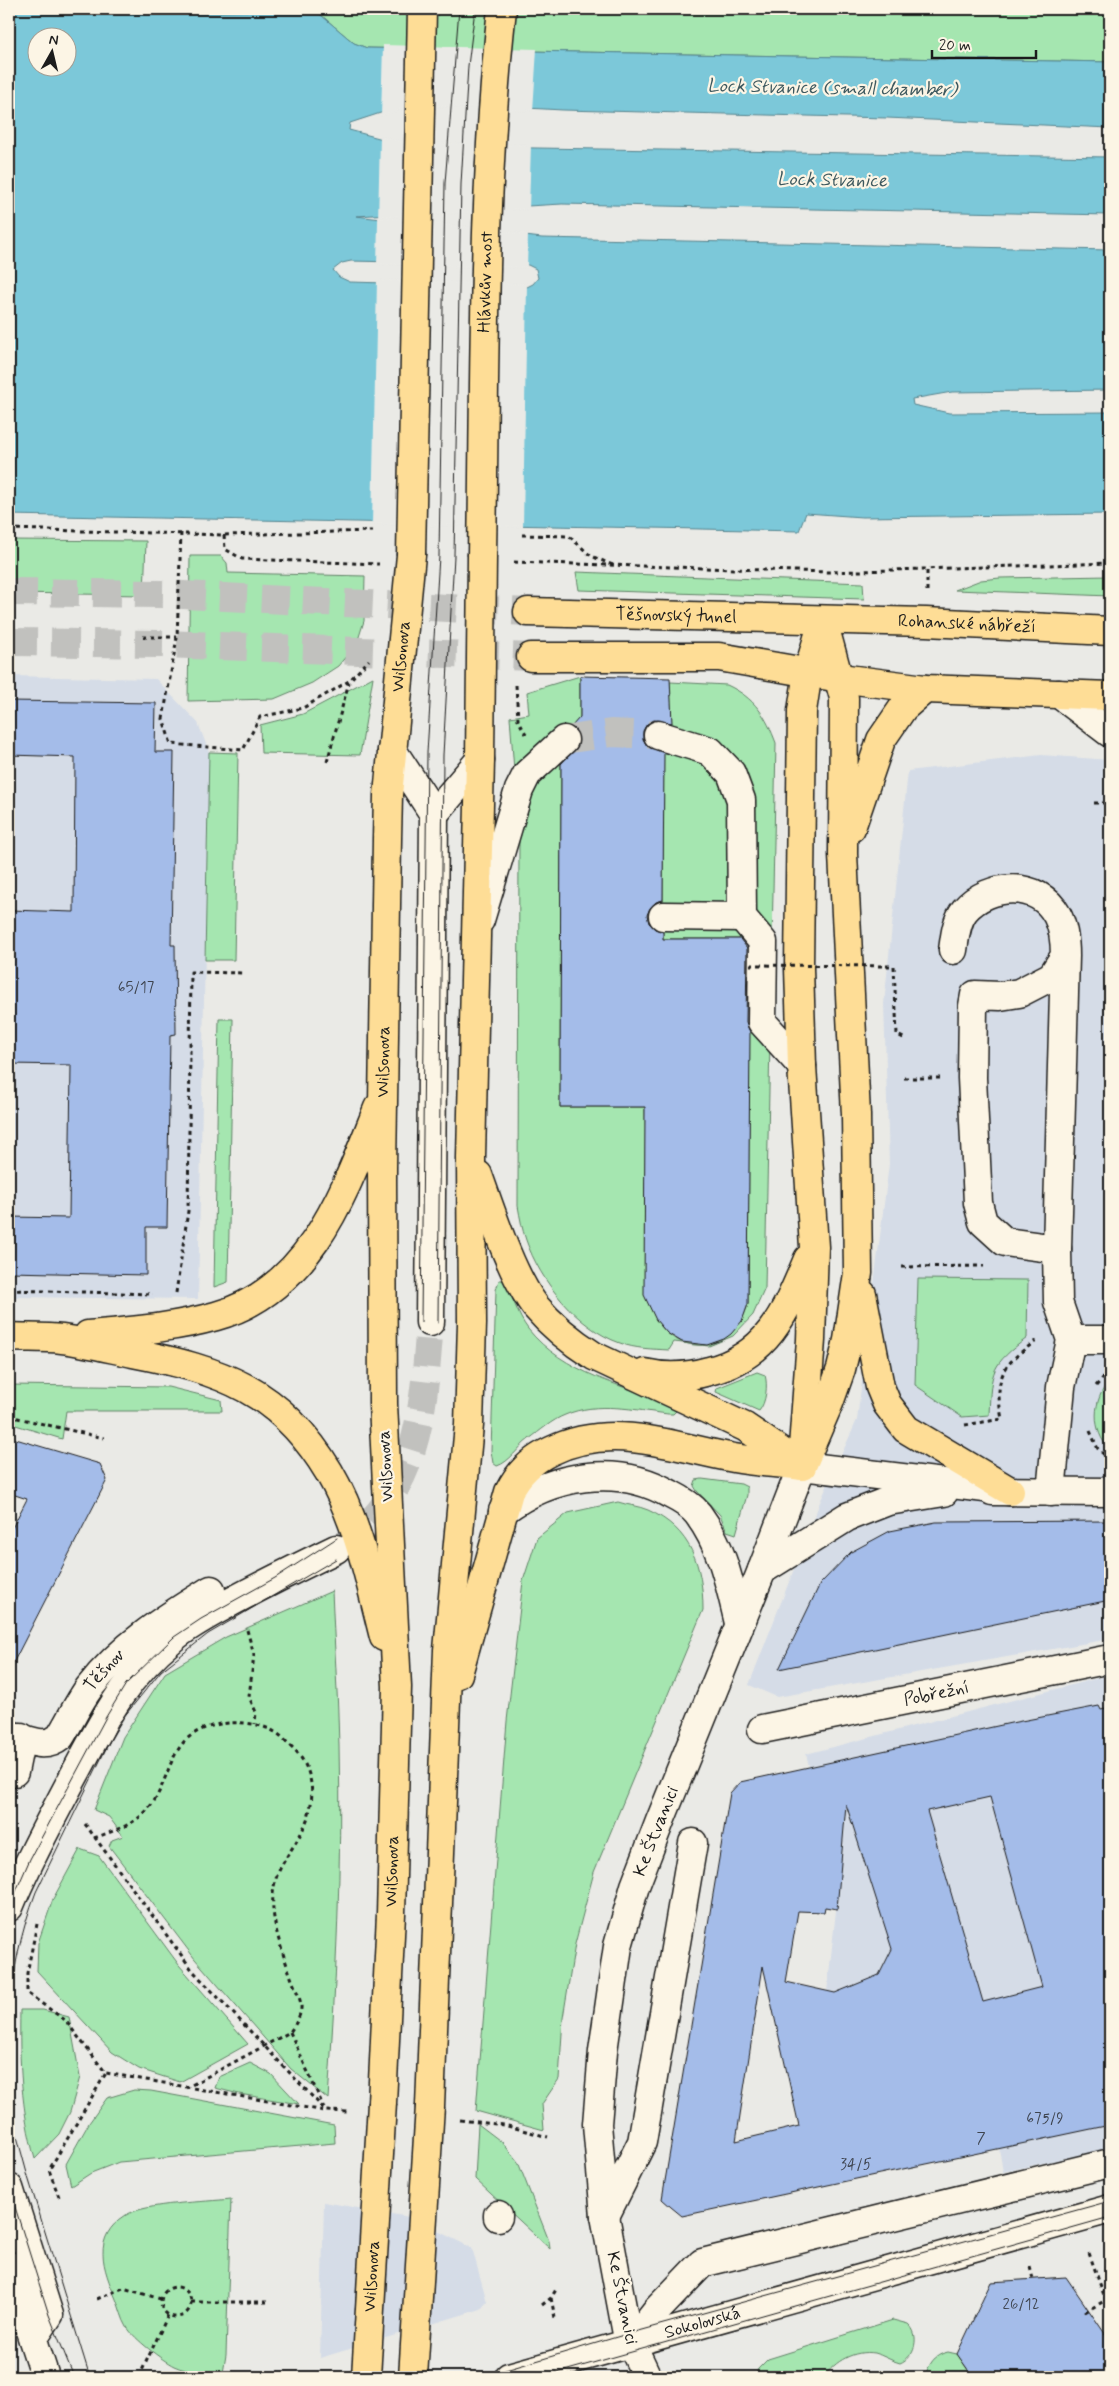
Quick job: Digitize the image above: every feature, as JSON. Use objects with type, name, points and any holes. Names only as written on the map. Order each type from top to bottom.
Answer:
[{"type":"main road","name":"Wilsonova","points":[[366,2377],[382,2103],[397,1687],[383,1404],[383,1094],[387,839],[392,750],[411,555],[422,9]]},
{"type":"main road","name":"Hlávkův most","points":[[480,760],[488,191],[502,9]]},
{"type":"main road","name":"Těšnovský tunel","points":[[528,612],[823,621]]},
{"type":"main road","points":[[802,1466],[811,1340],[814,1247],[802,1066],[799,968],[802,711],[808,672],[823,621]]},
{"type":"main road","points":[[802,1466],[841,1369],[848,1340],[858,1273],[856,1116],[843,854],[844,698],[823,621]]},
{"type":"main road","name":"Rohanské nábřeží","points":[[823,621],[926,622],[1110,631]]},
{"type":"main road","points":[[531,657],[719,657],[840,678],[925,688],[1110,696]]},
{"type":"main road","points":[[843,854],[881,740],[903,708],[925,688]]},
{"type":"main road","points":[[413,2377],[440,2112],[444,1726],[451,1608],[469,1425],[472,1323],[471,1158],[480,760]]},
{"type":"main road","points":[[61,1339],[184,1323],[216,1316],[233,1310],[272,1287],[307,1252],[344,1193],[383,1094]]},
{"type":"main road","points":[[471,1158],[498,1231],[524,1288],[535,1305],[551,1323],[574,1343],[594,1356],[745,1427],[802,1466]]},
{"type":"main road","points":[[624,1369],[654,1375],[678,1376],[698,1374],[722,1368],[743,1358],[762,1343],[776,1324],[790,1302],[814,1247]]},
{"type":"main road","points":[[858,1273],[880,1387],[894,1413],[906,1429],[1010,1491]]},
{"type":"main road","points":[[9,1337],[61,1339],[184,1363],[238,1383],[274,1406],[316,1452],[341,1496],[365,1562],[397,1687]]},
{"type":"main road","points":[[444,1726],[503,1511],[514,1482],[532,1462],[557,1448],[594,1438],[643,1438],[732,1458],[802,1466]]},
{"type":"street","points":[[1059,694],[1110,734]]},
{"type":"street","points":[[658,735],[710,751],[731,773],[741,800],[742,917],[763,942],[762,1022],[802,1066]]},
{"type":"street","points":[[477,931],[519,790],[527,774],[564,740]]},
{"type":"street","points":[[392,750],[434,814],[430,1322]]},
{"type":"street","points":[[434,814],[480,760]]},
{"type":"street","points":[[953,950],[956,927],[965,911],[986,894],[1007,888],[1028,891],[1045,901],[1057,914],[1064,932],[1065,956],[1057,1250],[1058,1302],[1071,1340],[1061,1387],[1051,1492]]},
{"type":"street","points":[[663,916],[742,917]]},
{"type":"street","points":[[1057,1250],[1005,1242],[983,1222],[978,1203],[972,1088],[973,1006],[975,995],[1000,996],[1019,993],[1052,976],[1065,956]]},
{"type":"street","points":[[1071,1340],[1110,1340]]},
{"type":"street","points":[[802,1466],[1010,1491]]},
{"type":"street","name":"Ke Štvanici","points":[[647,2377],[631,2343],[605,2216],[597,2124],[605,2033],[618,1946],[635,1886],[802,1466]]},
{"type":"street","points":[[503,1511],[516,1501],[546,1486],[577,1478],[600,1476],[646,1482],[664,1490],[696,1512],[714,1539],[724,1560],[739,1623]]},
{"type":"street","points":[[762,1570],[847,1517],[888,1502],[943,1492],[1110,1492]]},
{"type":"street","points":[[9,1907],[30,1859],[106,1717],[126,1684],[174,1637],[200,1618],[275,1578],[336,1549]]},
{"type":"street","name":"Těšnov","points":[[15,1736],[38,1744],[54,1742],[60,1737],[89,1688],[114,1662],[173,1614],[211,1590]]},
{"type":"street","name":"Pobřežní","points":[[762,1729],[1110,1659]]},
{"type":"street","points":[[14,1772],[15,1736]]},
{"type":"street","points":[[605,2216],[642,2142],[693,1843]]},
{"type":"street","name":"Sokolovská","points":[[631,2343],[656,2311],[702,2263],[1110,2163]]},
{"type":"street","points":[[9,2188],[49,2315],[33,2339]]},
{"type":"street","name":"Sokolovská","points":[[631,2343],[1110,2209]]},
{"type":"street","points":[[9,2266],[45,2377]]},
{"type":"street","points":[[732,2306],[763,2305]]},
{"type":"street","points":[[509,2377],[631,2343]]},
{"type":"path","points":[[9,529],[224,535],[372,531]]},
{"type":"path","points":[[180,533],[177,637],[163,719],[171,744],[243,750],[260,716],[303,708],[349,681],[327,762]]},
{"type":"path","points":[[224,535],[225,549],[242,559],[385,564]]},
{"type":"path","points":[[522,535],[569,536],[591,556],[619,567]]},
{"type":"path","points":[[511,562],[573,563],[619,567],[828,572],[1110,563]]},
{"type":"path","points":[[143,637],[177,637]]},
{"type":"path","points":[[1094,803],[1110,803]]},
{"type":"path","points":[[750,965],[894,966],[897,1035],[906,1039]]},
{"type":"path","points":[[176,1294],[188,1212],[191,972],[244,973]]},
{"type":"path","points":[[902,1266],[987,1266]]},
{"type":"path","points":[[9,1290],[156,1294]]},
{"type":"path","points":[[962,1425],[978,1425],[1002,1419],[998,1394],[1000,1378],[1015,1357],[1035,1342],[1035,1333]]},
{"type":"path","points":[[1092,1394],[1101,1379],[1110,1370]]},
{"type":"path","points":[[9,1416],[104,1438]]},
{"type":"path","points":[[1088,1425],[1094,1442],[1110,1460]]},
{"type":"path","points":[[246,1626],[254,1655],[249,1697],[256,1712],[255,1724]]},
{"type":"path","points":[[94,1838],[134,1822],[152,1804],[175,1754],[184,1742],[201,1731],[215,1726],[255,1724],[276,1732],[302,1757],[313,1790],[305,1825],[278,1874],[272,1908],[281,1948],[302,2006],[297,2022],[290,2032],[264,2048],[186,2088]]},
{"type":"path","points":[[80,1818],[193,1971],[264,2048],[326,2111]]},
{"type":"path","points":[[27,1973],[26,1993],[65,2020],[106,2073],[326,2111],[355,2113]]},
{"type":"path","points":[[290,2032],[326,2111]]},
{"type":"path","points":[[59,2197],[49,2170],[106,2073]]},
{"type":"path","points":[[440,2112],[504,2125],[548,2137]]},
{"type":"path","points":[[1089,2253],[1110,2312]]},
{"type":"path","points":[[1030,2267],[1033,2279]]},
{"type":"path","points":[[180,2287],[188,2293],[191,2302],[185,2314],[177,2317],[168,2315],[162,2308],[161,2299],[170,2288],[180,2287]]},
{"type":"path","points":[[97,2299],[123,2288],[161,2299]]},
{"type":"path","points":[[542,2305],[551,2298],[557,2288]]},
{"type":"path","points":[[551,2298],[555,2318]]},
{"type":"path","points":[[1085,2312],[1106,2300]]},
{"type":"path","points":[[191,2302],[268,2302]]},
{"type":"path","points":[[139,2377],[168,2315]]},
{"type":"shaded area","points":[[9,676],[156,679],[198,723],[209,752],[198,1299],[9,1297]]},
{"type":"shaded area","points":[[1041,755],[1110,760],[1110,1639],[777,1697],[749,1685],[820,1502],[857,1420],[889,1164],[884,1004],[908,771]]},
{"type":"shaded area","points":[[1110,1675],[1110,2148],[1003,2172],[999,2148],[905,2013],[827,1992],[839,1884],[806,1754]]},
{"type":"shaded area","points":[[324,2202],[409,2217],[472,2248],[487,2302],[481,2309],[320,2358]]},
{"type":"green space","points":[[9,9],[1110,9],[1110,62],[367,48],[354,43],[315,10],[171,13]]},
{"type":"green space","points":[[9,540],[146,541],[144,595],[9,593]]},
{"type":"green space","points":[[190,556],[221,556],[227,563],[228,573],[365,576],[364,621],[357,643],[338,666],[312,683],[274,699],[188,701]]},
{"type":"green space","points":[[576,572],[863,583],[864,599],[579,590]]},
{"type":"green space","points":[[1110,576],[1110,596],[955,590],[981,580],[1000,578]]},
{"type":"green space","points":[[580,676],[580,717],[568,732],[561,758],[560,1107],[645,1107],[650,1304],[658,1322],[670,1335],[684,1343],[692,1344],[674,1342],[669,1350],[638,1348],[620,1343],[604,1336],[575,1315],[551,1287],[532,1256],[523,1232],[518,1206],[519,837],[510,717],[529,714],[527,692]]},
{"type":"green space","points":[[373,677],[360,755],[261,753],[260,725],[303,714]]},
{"type":"green space","points":[[670,682],[727,685],[737,690],[758,709],[768,724],[776,743],[765,1288],[753,1315],[733,1336],[709,1346],[700,1345],[714,1343],[728,1335],[740,1322],[748,1304],[750,939],[663,939],[663,749],[672,733]]},
{"type":"green space","points":[[209,752],[238,753],[234,960],[205,960]]},
{"type":"green space","points":[[219,1019],[233,1019],[228,1282],[214,1287]]},
{"type":"green space","points":[[918,1279],[1028,1280],[1027,1338],[1006,1355],[995,1370],[992,1378],[989,1415],[962,1417],[915,1385]]},
{"type":"green space","points":[[499,1280],[505,1280],[524,1324],[542,1344],[559,1357],[596,1377],[675,1404],[676,1411],[673,1414],[668,1414],[603,1407],[577,1411],[560,1417],[551,1423],[525,1442],[510,1458],[497,1466],[493,1463],[491,1451],[496,1290]]},
{"type":"green space","points":[[757,1372],[765,1375],[766,1384],[765,1399],[759,1411],[716,1392],[717,1388]]},
{"type":"green space","points":[[1110,1380],[1110,1450],[1099,1433],[1096,1415],[1100,1397]]},
{"type":"green space","points":[[9,1385],[168,1387],[221,1400],[222,1411],[66,1411],[62,1439],[9,1423]]},
{"type":"green space","points":[[702,1479],[741,1484],[747,1487],[747,1495],[736,1534],[727,1531],[720,1515],[697,1491],[694,1486],[696,1480]]},
{"type":"green space","points":[[618,1502],[648,1510],[663,1518],[675,1527],[684,1538],[697,1564],[703,1610],[594,1872],[575,1944],[563,2018],[559,2079],[542,2104],[544,2130],[476,2111],[507,1721],[523,1581],[537,1538],[568,1513]]},
{"type":"green space","points":[[332,1591],[338,1727],[340,1834],[336,1967],[328,2099],[291,2069],[195,1959],[109,1846],[112,1840],[123,1836],[109,1817],[94,1810],[123,1737],[165,1673],[226,1637]]},
{"type":"green space","points":[[80,1849],[99,1856],[179,1965],[248,2044],[180,2082],[139,2069],[112,2052],[37,1971],[38,1943],[53,1899]]},
{"type":"green space","points":[[20,2010],[43,2010],[69,2017],[80,2077],[70,2112],[59,2134],[35,2159],[30,2141],[22,2085]]},
{"type":"green space","points":[[250,2063],[271,2074],[299,2104],[215,2088],[219,2077]]},
{"type":"green space","points":[[134,2090],[151,2091],[334,2125],[335,2143],[119,2162],[91,2173],[71,2186],[66,2164],[89,2123],[107,2098]]},
{"type":"green space","points":[[478,2124],[503,2143],[518,2162],[549,2241],[550,2249],[475,2179]]},
{"type":"green space","points":[[231,2199],[226,2355],[223,2373],[204,2373],[186,2370],[174,2366],[156,2354],[127,2327],[107,2276],[103,2254],[104,2243],[108,2233],[115,2224],[126,2215],[135,2211],[161,2205]]},
{"type":"green space","points":[[893,2320],[908,2324],[912,2329],[915,2340],[913,2351],[900,2363],[874,2353],[859,2353],[839,2362],[824,2377],[755,2377],[758,2369],[768,2359]]},
{"type":"green space","points":[[948,2352],[957,2354],[973,2377],[924,2377],[935,2358]]},
{"type":"water","points":[[9,9],[171,13],[315,10],[354,43],[367,48],[1110,62],[1110,128],[887,118],[563,110],[414,102],[350,123],[349,130],[409,146],[1110,157],[1110,215],[562,204],[356,216],[542,238],[1110,250],[1110,390],[952,392],[912,399],[913,405],[949,413],[1110,412],[1110,514],[862,517],[806,513],[799,531],[9,515]],"holes":[[[351,261],[528,265],[536,269],[538,278],[527,287],[350,282],[339,277],[333,270],[342,263]]]},
{"type":"pier","points":[[383,45],[537,49],[533,111],[415,105],[381,116]]},
{"type":"pier","points":[[380,136],[409,143],[531,145],[529,209],[381,217],[528,234],[527,268],[377,264]]},
{"type":"pier","points":[[377,280],[527,284],[523,527],[372,524]]},
{"type":"building","points":[[580,676],[670,678],[672,723],[654,720],[647,724],[643,731],[643,739],[647,746],[664,753],[663,900],[656,902],[650,908],[647,915],[649,923],[655,929],[663,932],[663,939],[740,939],[747,948],[746,1022],[750,1032],[748,1304],[742,1321],[731,1334],[724,1339],[707,1345],[682,1342],[667,1333],[656,1320],[644,1295],[645,1107],[560,1107],[561,764],[579,744],[579,736],[571,727],[580,717]]},
{"type":"building","points":[[9,701],[156,703],[155,752],[174,752],[171,945],[175,945],[176,1034],[170,1035],[167,1227],[146,1227],[146,1275],[9,1272],[9,1217],[69,1218],[71,1065],[9,1064],[9,910],[74,912],[75,757],[9,755]]},
{"type":"building","points":[[9,1437],[100,1464],[107,1480],[9,1671],[9,1534],[27,1499],[9,1493]]},
{"type":"building","points":[[1110,1521],[1110,1600],[779,1669],[820,1584],[851,1552],[890,1531],[936,1522]]},
{"type":"building","points":[[1099,1706],[1101,1710],[1110,1708],[1110,2125],[682,2216],[662,2199],[730,1793],[740,1782],[1011,1723]],"holes":[[[990,1797],[1042,1987],[983,2002],[927,1811]],[[846,1804],[892,1949],[879,1975],[835,1993],[786,1982],[798,1911],[824,1912],[825,1907],[837,1909]],[[763,1966],[799,2126],[736,2141]]]},
{"type":"building","points":[[1066,2277],[1110,2341],[1110,2377],[973,2377],[957,2354],[991,2282]]},
{"type":"tunnel","points":[[9,592],[163,594],[528,612]]},
{"type":"tunnel","points":[[9,642],[163,644],[531,657]]},
{"type":"tunnel","points":[[564,740],[611,733],[658,735]]},
{"type":"tunnel","points":[[338,1549],[365,1527],[386,1503],[401,1477],[412,1449],[419,1419],[430,1322]]},
{"type":"tram line","points":[[421,1322],[427,753],[439,556],[445,183],[459,9]]},
{"type":"tram line","points":[[438,1323],[443,755],[454,556],[461,184],[468,66],[475,9]]},
{"type":"tram line","points":[[9,1907],[30,1859],[106,1717],[126,1684],[174,1637],[201,1619],[275,1578],[337,1538]]},
{"type":"tram line","points":[[9,2012],[18,1951],[36,1892],[118,1724],[161,1671],[208,1634],[336,1559]]},
{"type":"tram line","points":[[9,2085],[12,2118],[28,2177],[90,2377]]},
{"type":"tram line","points":[[9,2188],[49,2315],[74,2377]]},
{"type":"tram line","points":[[482,2377],[627,2334],[1110,2201]]},
{"type":"tram line","points":[[543,2377],[1110,2217]]},
{"type":"water label","name":"Lock Stvanice (small chamber)","points":[[832,88]]},
{"type":"water label","name":"Lock Stvanice","points":[[832,180]]}]
